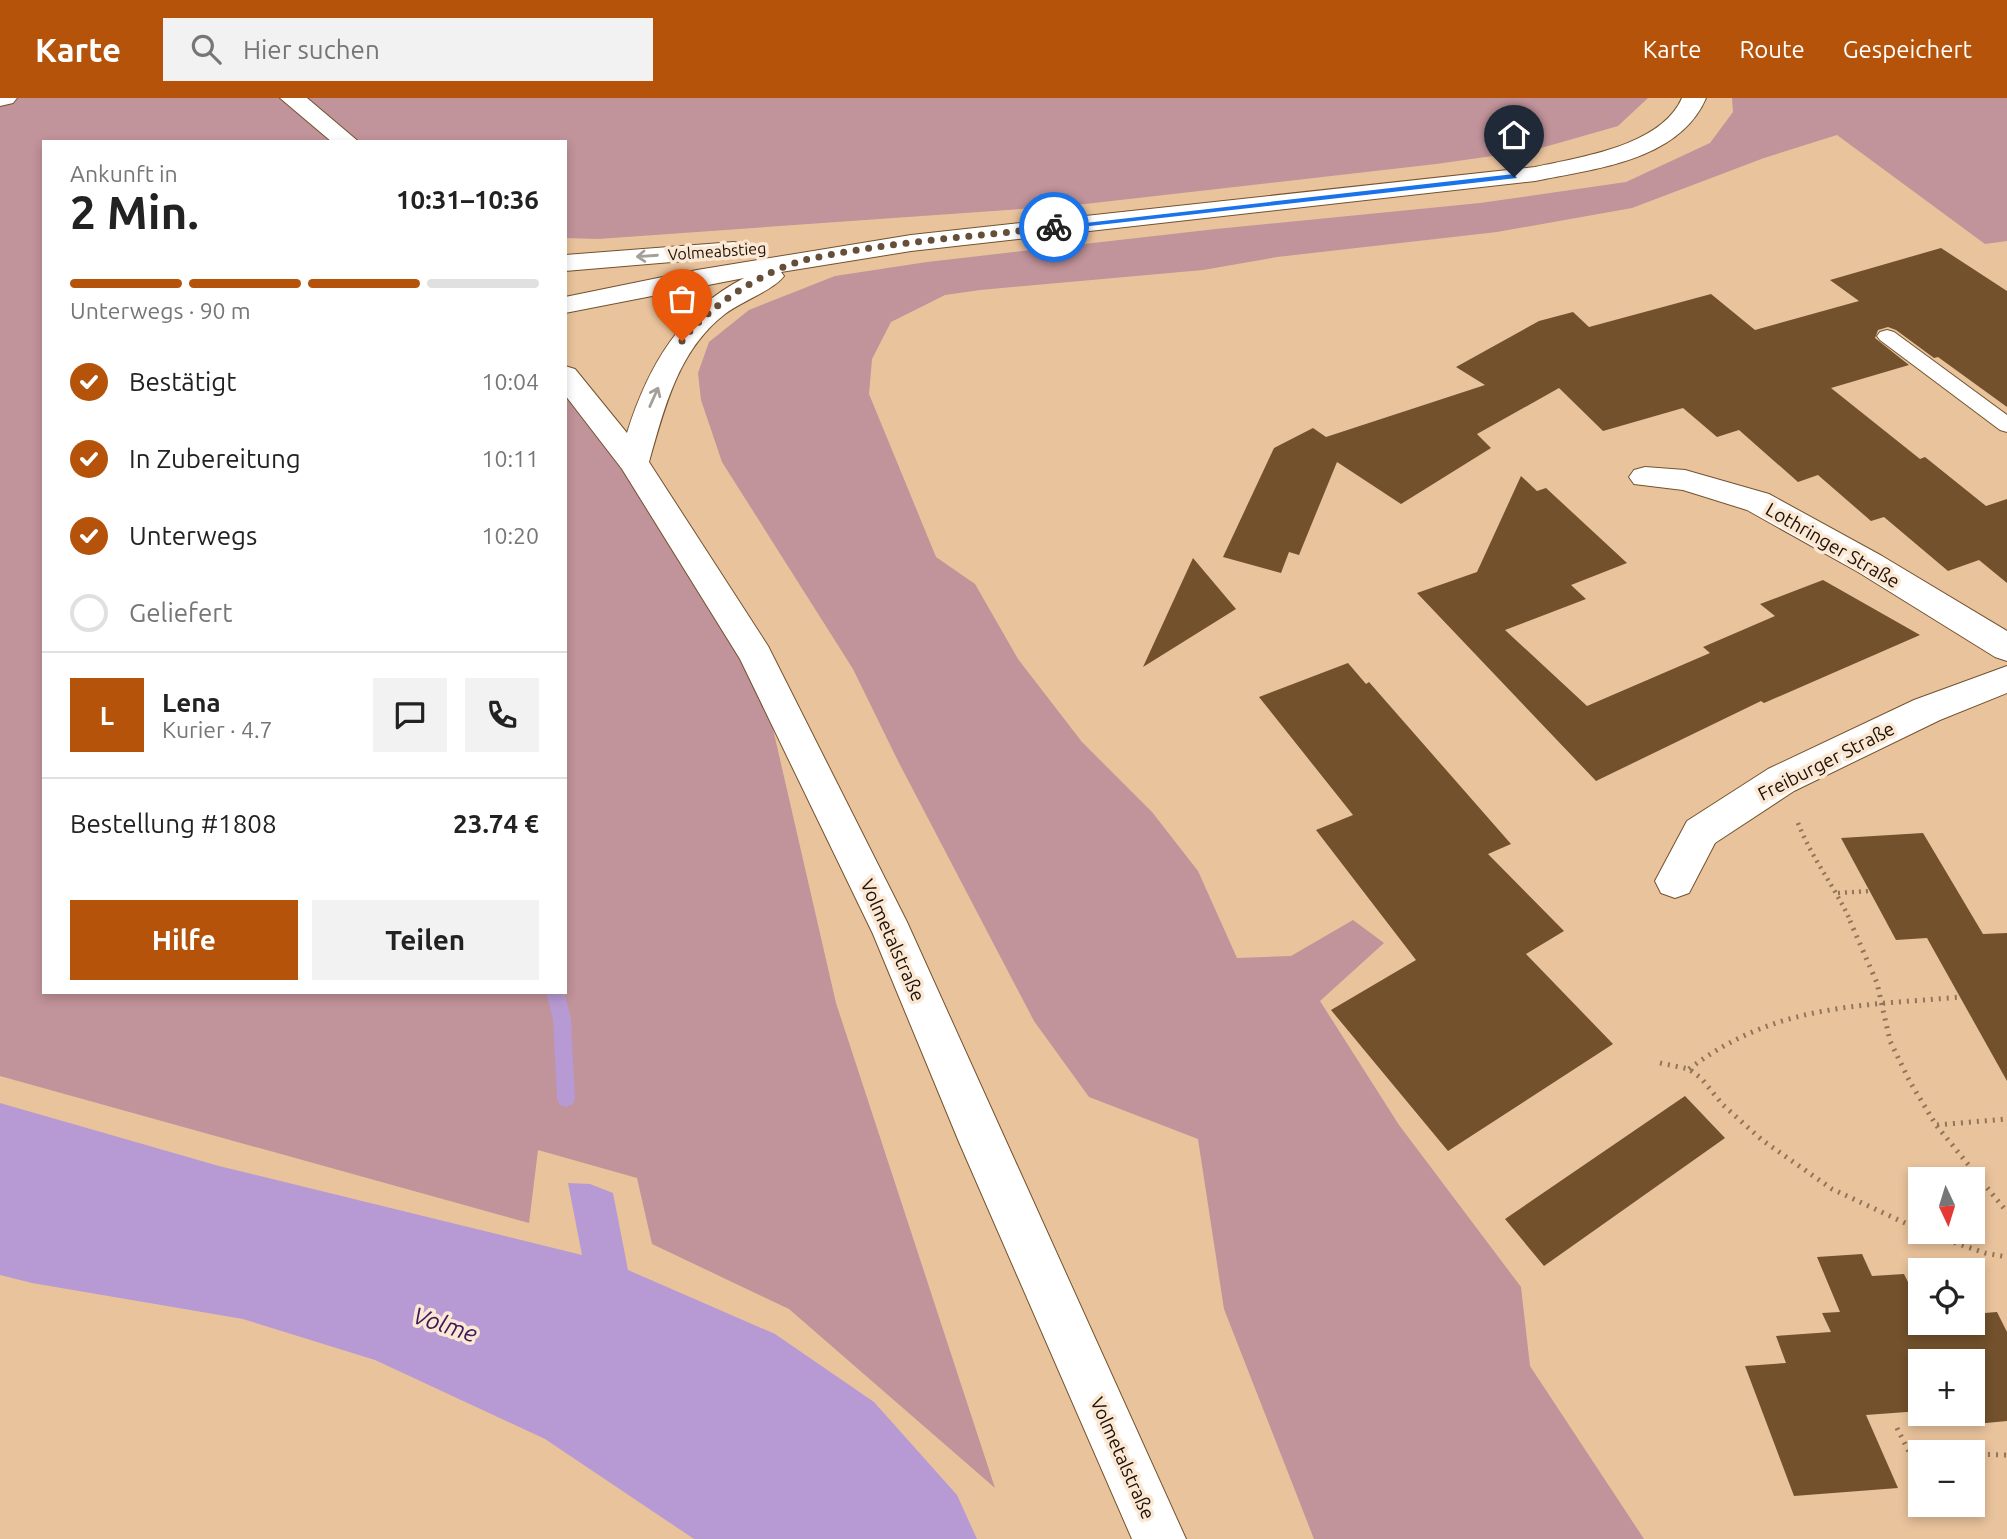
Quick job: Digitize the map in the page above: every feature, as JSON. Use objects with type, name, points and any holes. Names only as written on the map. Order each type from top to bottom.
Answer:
[{"type":"main road","points":[[292,98],[345,140]]},
{"type":"main road","name":"Volmeabstieg","points":[[567,305],[697,278],[911,243],[1535,174],[1600,159],[1653,139],[1685,117],[1694,98]]},
{"type":"main road","name":"Volmeabstieg","points":[[567,263],[780,247],[911,243]]},
{"type":"main road","points":[[633,462],[649,407],[666,369],[693,326],[713,307],[754,282],[803,261]]},
{"type":"main road","name":"Volmetalstraße","points":[[567,378],[633,462],[756,655],[893,934],[982,1142],[1159,1539]]},
{"type":"main road","name":"Lothringer Straße","points":[[1645,477],[1685,480],[1758,502],[1870,564],[2007,648]]},
{"type":"main road","name":"Freiburger Straße","points":[[1675,881],[1701,832],[1781,780],[1927,710],[2007,680]]},
{"type":"lane","points":[[1887,336],[2006,424]]},
{"type":"path","points":[[1781,780],[1810,852],[1838,893],[1877,983],[1890,1041],[1910,1082],[1936,1125],[2007,1212]]},
{"type":"path","points":[[1838,893],[1870,891]]},
{"type":"path","points":[[1689,1069],[1725,1041],[1764,1026],[1852,1004],[1961,998]]},
{"type":"path","points":[[1660,1063],[1689,1069],[1723,1105],[1762,1140],[1832,1189],[1908,1224]]},
{"type":"path","points":[[1936,1125],[2006,1119]]},
{"type":"path","points":[[1959,1244],[1984,1253],[2007,1257]]},
{"type":"path","points":[[1897,1428],[1908,1450]]},
{"type":"path","points":[[1985,1454],[2007,1455]]},
{"type":"shaded area","points":[[0,98],[1648,98],[1618,126],[1534,150],[1436,164],[1076,205],[598,239],[567,238],[567,140],[42,140],[42,994],[567,994],[567,378],[756,655],[836,1003],[995,1488],[789,1309],[652,1244],[637,1178],[538,1150],[529,1223],[0,1076]]},
{"type":"shaded area","points":[[1732,98],[2007,98],[2007,241],[1985,244],[1837,135],[1764,158],[1632,208],[1497,232],[1277,257],[1203,270],[945,295],[891,322],[872,359],[869,394],[936,557],[975,584],[1018,659],[1082,742],[1152,812],[1198,871],[1237,958],[1291,956],[1353,920],[1384,943],[1320,1001],[1399,1125],[1521,1287],[1530,1366],[1644,1539],[1314,1539],[1224,1309],[1198,1139],[1089,1097],[1034,1021],[853,669],[722,462],[701,400],[698,373],[709,342],[749,310],[835,276],[927,262],[1216,229],[1480,203],[1626,182],[1710,143],[1733,112]]},
{"type":"water","name":"Volme","points":[[0,1103],[219,1166],[582,1255],[568,1183],[590,1184],[613,1193],[628,1270],[775,1334],[874,1402],[957,1495],[977,1539],[694,1539],[545,1439],[375,1360],[243,1319],[32,1283],[0,1275]]},
{"type":"building","points":[[1941,248],[2007,291],[2007,407],[1938,357],[1934,358],[1888,327],[1878,330],[1875,338],[1909,365],[1831,388],[1920,459],[1925,457],[1986,506],[2007,499],[2007,583],[1979,560],[1948,571],[1884,517],[1871,521],[1818,475],[1798,482],[1739,430],[1717,437],[1683,408],[1603,431],[1559,388],[1477,434],[1491,448],[1401,504],[1337,462],[1299,555],[1289,552],[1281,573],[1223,557],[1274,448],[1313,428],[1326,437],[1485,385],[1456,367],[1539,321],[1573,312],[1589,327],[1711,294],[1755,330],[1859,301],[1830,280]]},
{"type":"building","points":[[1521,476],[1537,491],[1546,488],[1627,563],[1571,585],[1586,599],[1505,630],[1587,706],[1710,653],[1703,647],[1775,616],[1760,604],[1823,580],[1920,635],[1764,703],[1761,701],[1596,781],[1417,593],[1477,572]]},
{"type":"building","points":[[1193,558],[1236,609],[1143,667]]},
{"type":"building","points":[[1348,663],[1366,684],[1369,682],[1511,844],[1488,854],[1564,931],[1526,954],[1613,1044],[1448,1151],[1331,1010],[1416,960],[1316,830],[1353,815],[1259,697]]},
{"type":"building","points":[[1923,833],[1983,934],[2007,933],[2007,1081],[1927,938],[1896,940],[1841,838]]},
{"type":"building","points":[[1685,1096],[1725,1138],[1544,1266],[1505,1219]]},
{"type":"building","points":[[1862,1254],[1872,1276],[1904,1274],[1908,1282],[1908,1335],[1985,1335],[1985,1313],[1997,1312],[2007,1332],[2007,1421],[1985,1423],[1985,1349],[1908,1349],[1908,1412],[1866,1415],[1898,1488],[1794,1496],[1745,1366],[1786,1363],[1776,1336],[1831,1332],[1822,1313],[1840,1312],[1817,1257]]},
{"type":"waterway","points":[[556,994],[562,1019],[566,1099]]},
{"type":"way so far","points":[[682,341],[713,307],[754,282],[803,261],[911,243],[1054,227]]},
{"type":"route","points":[[1054,227],[1514,177]]}]
